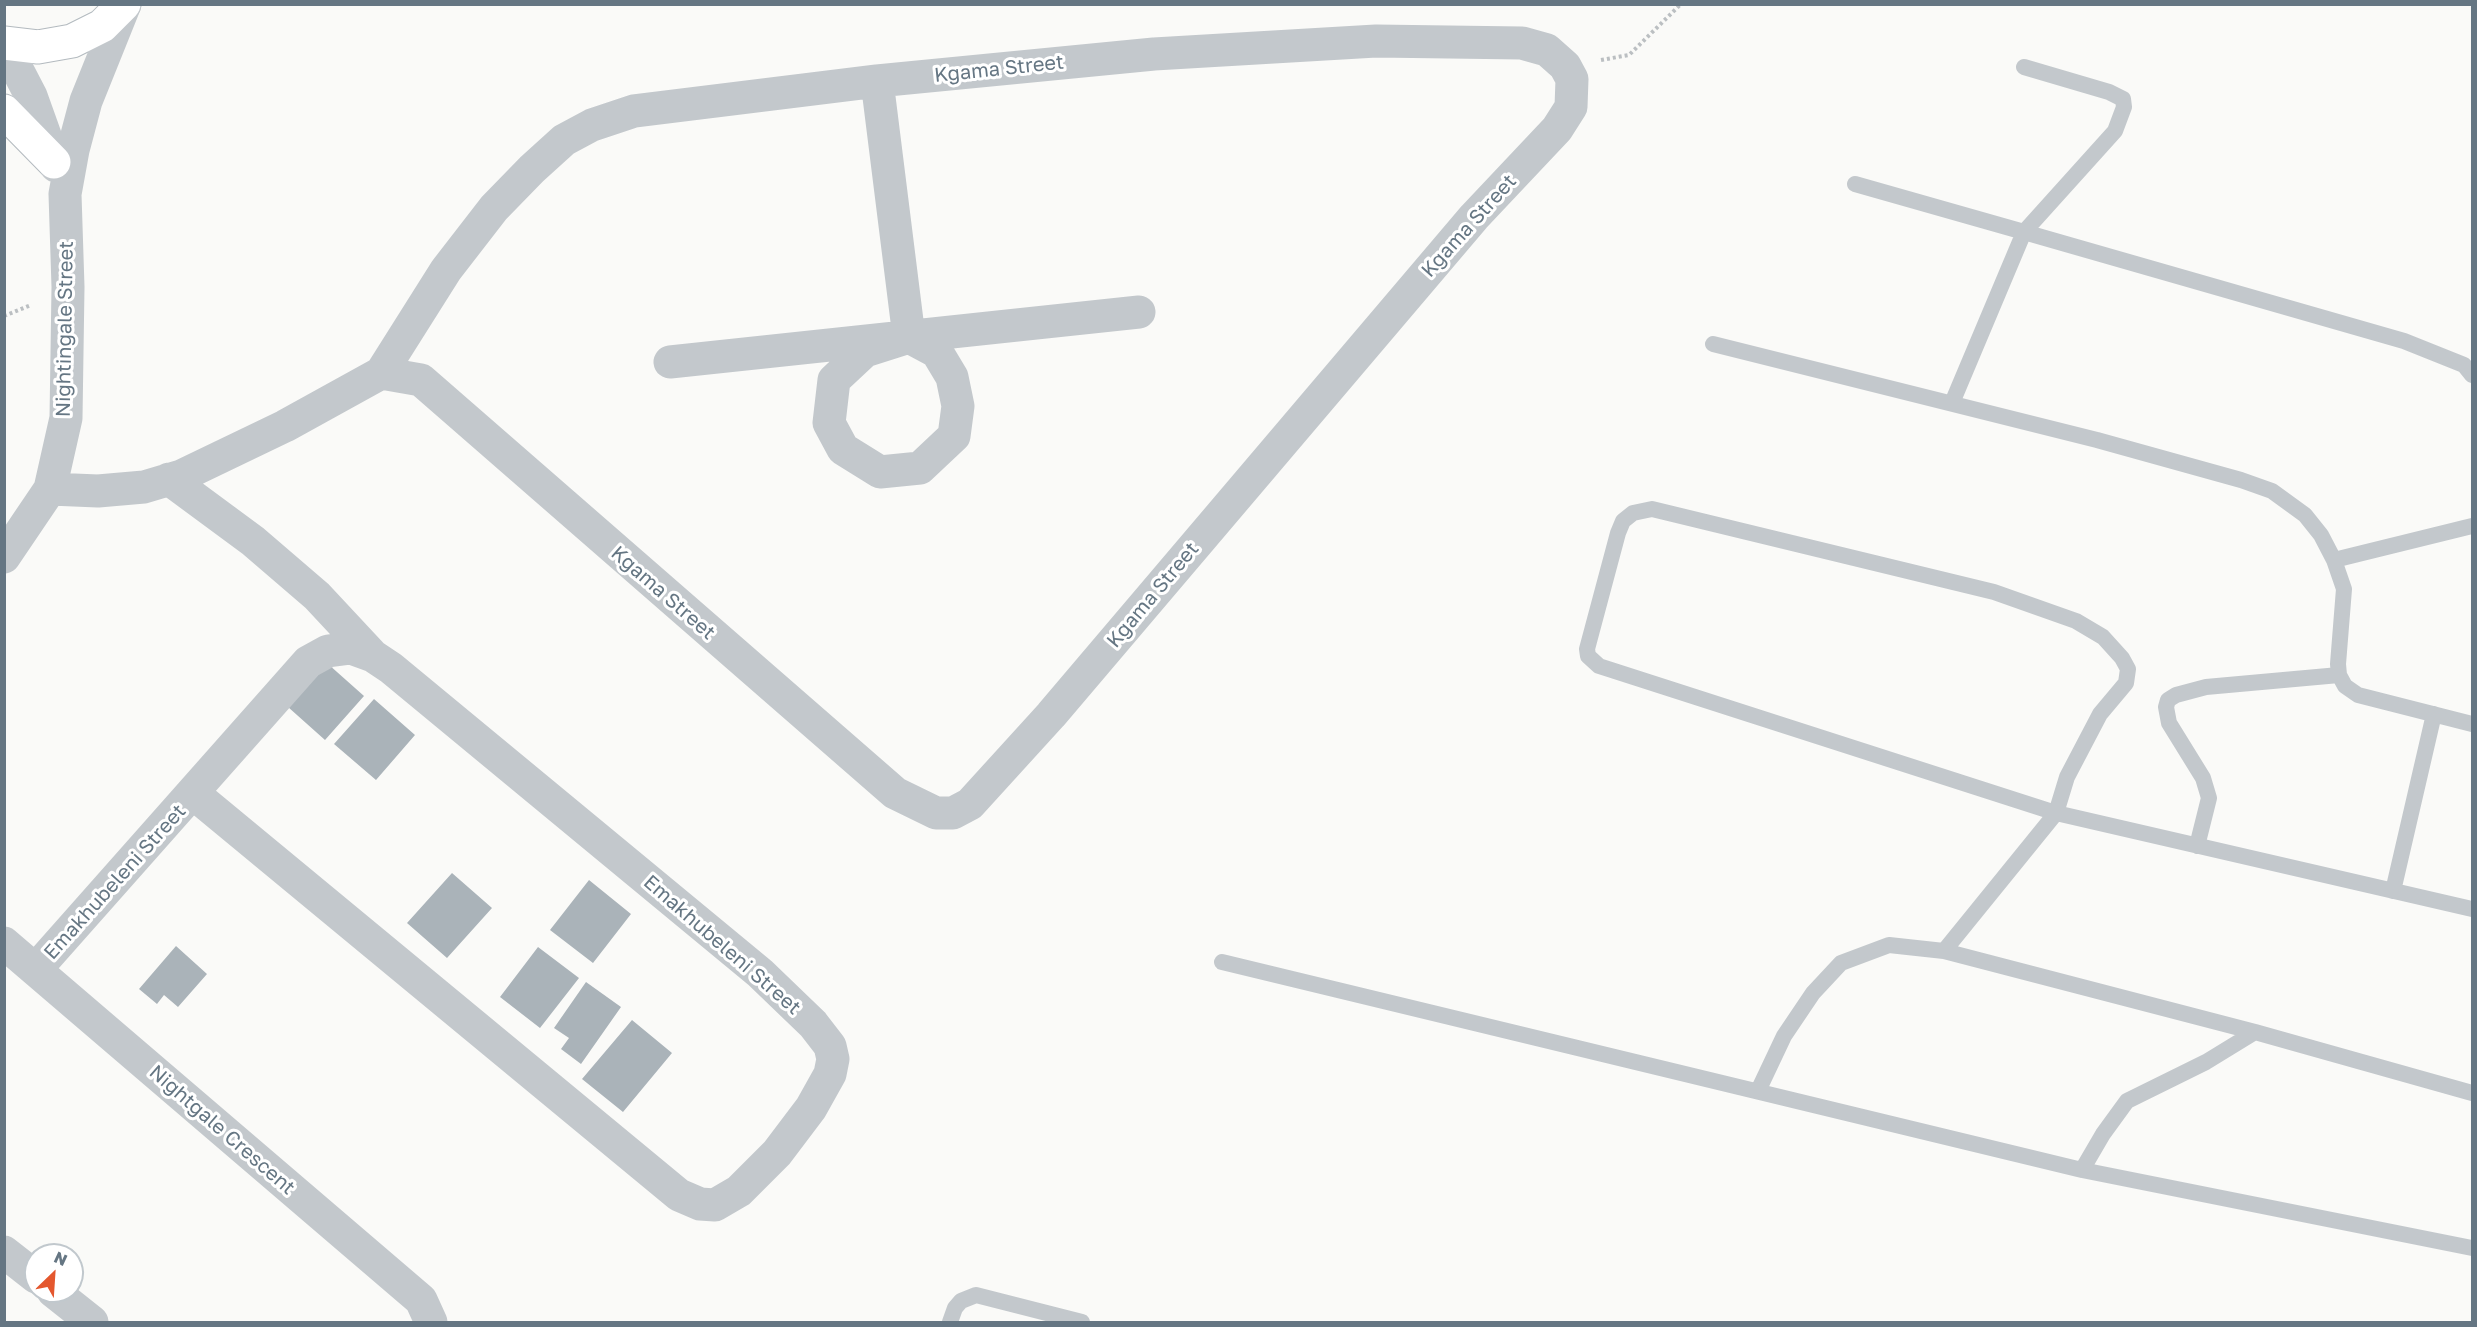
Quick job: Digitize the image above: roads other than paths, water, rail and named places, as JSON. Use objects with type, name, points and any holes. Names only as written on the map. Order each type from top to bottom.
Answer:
[{"type":"main road","points":[[4,44],[38,47],[72,41],[102,26],[124,4]]},
{"type":"main road","points":[[4,111],[54,162]]},
{"type":"street","name":"Nightingale Street","points":[[4,557],[50,489],[66,418],[68,287],[65,194],[73,150],[86,101],[124,4]]},
{"type":"street","name":"Kgama Street","points":[[50,489],[99,491],[144,487],[181,476],[285,426],[381,373],[446,270],[494,208],[564,140],[592,125],[634,111],[877,81],[1154,54],[1376,41],[1522,43],[1547,50],[1565,66],[1572,78],[1572,107],[1557,129],[1474,217],[1051,715],[970,804],[953,813],[936,813],[895,793],[421,380],[381,373]]},
{"type":"street","name":"Nightingale Street","points":[[4,44],[31,96],[65,194]]},
{"type":"street","points":[[877,81],[909,337]]},
{"type":"street","points":[[670,362],[1139,312]]},
{"type":"street","points":[[170,479],[253,541],[317,596],[373,656]]},
{"type":"street","name":"Emakhubeleni Street","points":[[36,969],[194,794],[308,662],[328,651],[345,648],[360,650],[373,656],[760,973],[813,1024],[830,1046],[833,1059],[830,1074],[811,1108],[777,1153],[729,1199],[715,1205],[700,1204],[679,1195],[194,794]]},
{"type":"street","name":"Nightgale Crescent","points":[[4,943],[421,1300],[431,1323]]},
{"type":"street","points":[[4,1252],[24,1268]]},
{"type":"street","points":[[68,1303],[92,1323]]},
{"type":"lane","points":[[1952,403],[2024,232],[2115,131],[2124,107],[2123,99],[2109,92],[2024,67]]},
{"type":"lane","points":[[1855,184],[2404,341],[2464,365],[2472,375]]},
{"type":"lane","points":[[1713,344],[2097,440],[2241,480],[2271,491],[2305,515],[2321,535],[2334,560],[2344,589],[2338,664],[2339,675],[2345,686],[2358,695],[2472,724]]},
{"type":"lane","points":[[1944,951],[2056,813],[2067,777],[2095,725],[2126,683],[2128,669],[2122,658],[2103,637],[2076,621],[1994,592],[1675,515],[1652,510],[1634,513],[1623,521],[1618,533],[1587,649],[1588,656],[1599,666],[2056,813],[2472,909]]},
{"type":"lane","points":[[2334,560],[2472,526]]},
{"type":"lane","points":[[2197,846],[2209,798],[2203,778],[2169,723],[2166,707],[2168,700],[2176,695],[2205,687],[2339,675]]},
{"type":"lane","points":[[2393,891],[2434,714]]},
{"type":"lane","points":[[1758,1091],[1784,1036],[1813,993],[1841,963],[1889,945],[1944,951],[2255,1032],[2472,1093]]},
{"type":"lane","points":[[1222,962],[2082,1170],[2472,1248]]},
{"type":"lane","points":[[2082,1170],[2103,1134],[2127,1101],[2206,1062],[2255,1032]]},
{"type":"lane","points":[[950,1323],[955,1308],[961,1301],[976,1296],[1082,1323]]}]
